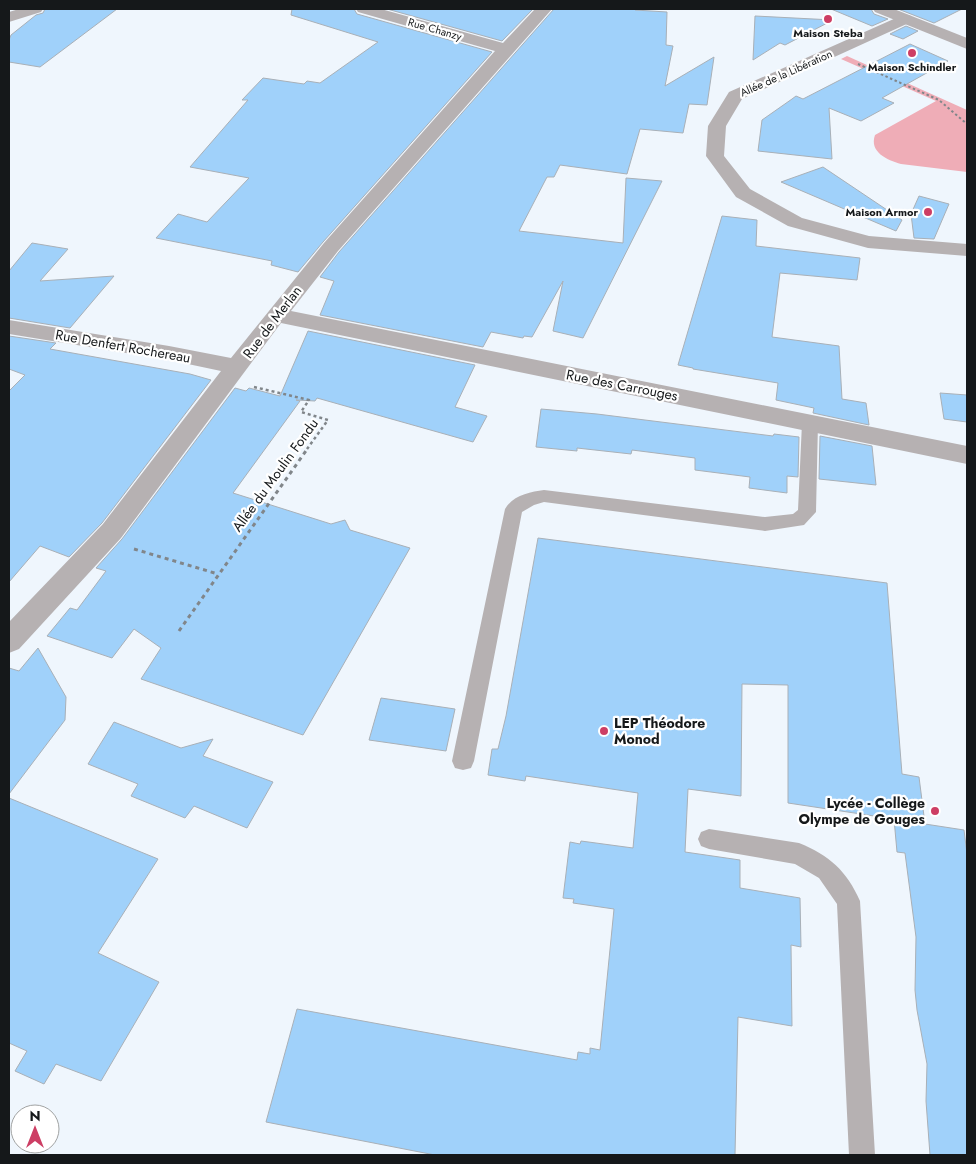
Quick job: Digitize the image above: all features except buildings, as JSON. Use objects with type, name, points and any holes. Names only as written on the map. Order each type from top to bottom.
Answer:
[{"type":"street","points":[[9,17],[34,9]]},
{"type":"street","name":"Rue Chanzy","points":[[364,9],[506,49]]},
{"type":"street","name":"Rue de Merlan","points":[[9,641],[104,540],[276,315],[331,247],[506,49],[544,9]]},
{"type":"street","points":[[882,9],[967,44]]},
{"type":"street","name":"Allée de la Libération","points":[[906,19],[735,96],[717,126],[716,156],[743,193],[795,222],[868,242],[967,250]]},
{"type":"street","name":"Rue des Carrouges","points":[[276,315],[967,455]]},
{"type":"street","name":"Rue Denfert Rochereau","points":[[9,327],[168,353],[232,375]]},
{"type":"lane","points":[[463,761],[514,508],[529,499],[544,496],[765,524],[798,520],[808,512],[810,423]]},
{"type":"lane","points":[[709,839],[798,854],[827,870],[848,902],[862,1155]]},
{"type":"path","points":[[832,53],[939,100],[967,124]]},
{"type":"path","name":"Allée du Moulin Fondu","points":[[179,631],[328,420],[301,412],[309,400],[248,385],[232,375]]},
{"type":"path","points":[[104,540],[218,574]]},
{"type":"shaded area","points":[[847,56],[967,110],[967,172],[901,164],[885,158],[877,151],[874,141],[875,135],[936,101],[841,59]]},
{"type":"place","name":"Maison Steba","points":[[828,19]]},
{"type":"place","name":"Maison Schindler","points":[[912,53]]},
{"type":"place","name":"Maison Armor","points":[[928,212]]},
{"type":"place","name":"LEP Théodore Monod","points":[[604,731]]},
{"type":"place","name":"Lycée - Collège Olympe de Gouges","points":[[935,811]]}]
